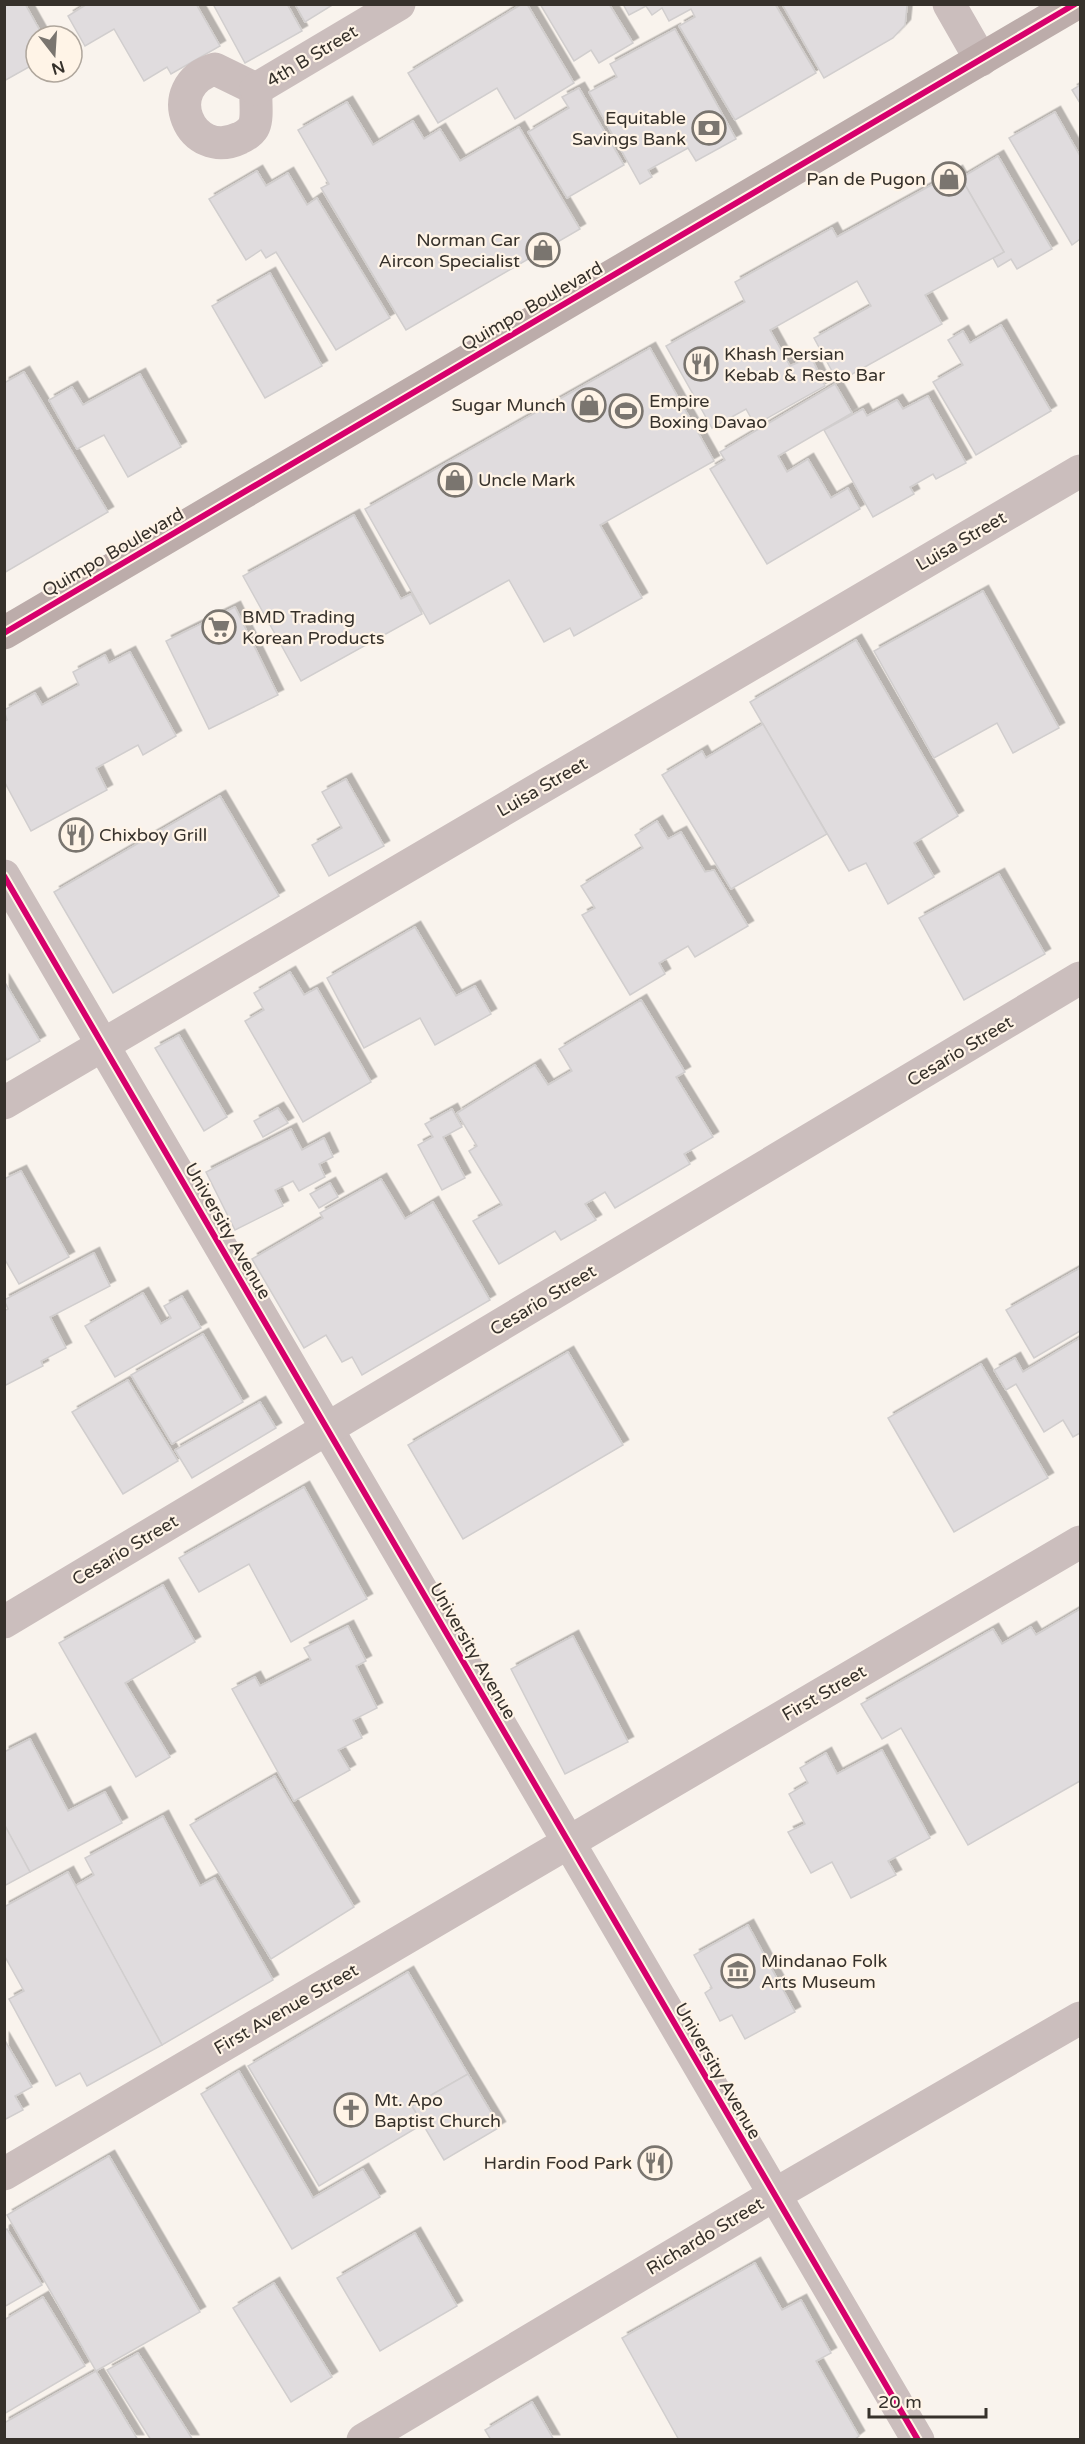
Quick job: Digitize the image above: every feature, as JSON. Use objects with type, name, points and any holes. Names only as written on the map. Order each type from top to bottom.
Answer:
[{"type":"main road","name":"Quimpo Boulevard","points":[[4,633],[1075,4]]},
{"type":"street","name":"4th B Street","points":[[256,89],[399,4]]},
{"type":"street","points":[[949,4],[981,60]]},
{"type":"street","name":"Luisa Street","points":[[4,1104],[1080,471]]},
{"type":"street","name":"University Avenue","points":[[4,876],[918,2439]]},
{"type":"street","name":"Cesario Street","points":[[4,1622],[1080,978]]},
{"type":"street","name":"First Street","points":[[568,1844],[1080,1542]]},
{"type":"street","name":"First Avenue Street","points":[[4,2174],[568,1844]]},
{"type":"street","name":"Richardo Street","points":[[363,2439],[774,2195],[1080,2018]]},
{"type":"building","points":[[4,4],[25,4],[36,24],[24,24],[24,70],[4,81]]},
{"type":"building","points":[[87,4],[196,4],[220,46],[171,74],[167,67],[144,81],[114,29],[85,46],[84,24],[73,24],[68,16]]},
{"type":"building","points":[[213,4],[287,4],[302,31],[245,63]]},
{"type":"building","points":[[295,4],[334,4],[305,22]]},
{"type":"building","points":[[522,4],[527,4],[574,83],[515,119],[497,88],[438,123],[408,73]]},
{"type":"building","points":[[540,4],[609,4],[633,43],[599,63],[591,50],[574,61]]},
{"type":"building","points":[[623,4],[775,4],[816,73],[735,120],[679,26],[695,17],[691,9],[669,21],[662,8],[652,15],[646,6],[629,15]]},
{"type":"building","points":[[782,4],[906,4],[907,6],[905,25],[893,38],[824,78]]},
{"type":"building","points":[[675,29],[736,139],[696,161],[688,148],[648,170],[652,177],[640,184],[589,92],[617,77],[610,64]]},
{"type":"building","points":[[1080,85],[1080,103],[1072,90]]},
{"type":"building","points":[[579,88],[624,165],[567,198],[528,132],[569,108],[562,97]]},
{"type":"building","points":[[347,102],[373,145],[413,121],[424,139],[440,129],[460,161],[519,127],[580,229],[406,330],[321,188],[329,184],[298,130]]},
{"type":"building","points":[[1055,112],[1080,156],[1080,239],[1072,245],[1009,138]]},
{"type":"building","points":[[998,156],[1052,249],[1017,269],[1011,259],[998,267],[993,258],[1004,252],[961,178]]},
{"type":"building","points":[[257,171],[266,186],[288,173],[307,205],[317,198],[390,318],[336,350],[276,252],[266,258],[261,250],[246,260],[209,199]]},
{"type":"building","points":[[957,171],[1004,252],[925,295],[942,324],[838,382],[814,338],[871,306],[857,281],[770,330],[790,366],[811,357],[825,386],[755,425],[746,409],[712,428],[666,346],[745,302],[735,282],[832,228],[837,237]]},
{"type":"building","points":[[270,273],[322,366],[265,398],[212,306]]},
{"type":"building","points":[[1001,325],[1051,411],[976,455],[933,382],[963,365],[948,340],[963,331],[970,343]]},
{"type":"building","points":[[650,348],[714,461],[600,525],[642,598],[574,636],[570,628],[544,642],[509,580],[430,624],[365,509]]},
{"type":"building","points":[[24,372],[108,512],[4,573],[4,383]]},
{"type":"building","points":[[140,374],[181,447],[128,477],[104,435],[77,449],[49,400],[72,387],[83,405]]},
{"type":"building","points":[[835,384],[852,413],[778,456],[787,472],[808,459],[831,498],[848,488],[860,509],[767,564],[710,469],[725,460],[720,452]]},
{"type":"building","points":[[928,396],[966,463],[936,479],[933,474],[910,487],[914,494],[873,517],[824,430],[863,409],[867,416],[897,400],[903,409]]},
{"type":"building","points":[[354,515],[401,599],[411,594],[422,614],[301,681],[243,576]]},
{"type":"building","points":[[983,591],[1059,728],[1013,753],[997,723],[934,758],[874,651]]},
{"type":"building","points":[[235,607],[278,695],[209,729],[166,641]]},
{"type":"building","points":[[856,640],[958,816],[914,843],[934,877],[888,904],[866,863],[849,871],[750,702]]},
{"type":"building","points":[[130,652],[176,736],[143,755],[138,745],[96,768],[107,790],[31,831],[4,781],[4,722],[7,720],[4,710],[35,693],[42,705],[79,685],[73,672],[105,655],[109,663]]},
{"type":"building","points":[[763,724],[827,834],[731,889],[662,775],[702,751],[706,758]]},
{"type":"building","points":[[346,779],[384,846],[329,876],[312,845],[342,828],[322,792]]},
{"type":"building","points":[[220,796],[279,896],[113,993],[54,892]]},
{"type":"building","points":[[657,821],[668,839],[681,832],[705,872],[714,870],[748,926],[695,957],[688,946],[659,963],[665,974],[630,995],[582,915],[595,908],[581,886],[643,848],[635,835]]},
{"type":"building","points":[[999,874],[1045,954],[964,1000],[919,918]]},
{"type":"building","points":[[415,927],[456,996],[475,986],[491,1014],[435,1045],[420,1018],[364,1048],[327,978]]},
{"type":"building","points":[[290,972],[304,995],[317,988],[371,1082],[303,1122],[245,1021],[264,1010],[254,993]]},
{"type":"building","points":[[4,981],[40,1041],[7,1060],[4,1055]]},
{"type":"building","points":[[641,1000],[685,1072],[676,1077],[713,1137],[684,1154],[690,1164],[615,1208],[605,1192],[585,1204],[596,1220],[561,1240],[555,1231],[499,1264],[473,1221],[502,1205],[469,1151],[477,1146],[457,1113],[535,1065],[548,1085],[572,1071],[559,1049]]},
{"type":"building","points":[[179,1035],[227,1117],[204,1131],[155,1048]]},
{"type":"building","points":[[278,1108],[288,1123],[263,1137],[254,1121]]},
{"type":"building","points":[[452,1109],[462,1127],[443,1137],[465,1178],[442,1190],[418,1145],[433,1137],[425,1124]]},
{"type":"building","points":[[291,1129],[302,1150],[324,1138],[333,1157],[319,1164],[325,1177],[299,1191],[293,1181],[275,1190],[283,1206],[235,1230],[206,1172]]},
{"type":"building","points":[[21,1171],[69,1257],[19,1284],[4,1258],[4,1179]]},
{"type":"building","points":[[381,1179],[405,1219],[433,1202],[490,1300],[362,1375],[352,1357],[342,1362],[326,1335],[304,1348],[252,1259],[323,1218],[320,1213]]},
{"type":"building","points":[[330,1183],[338,1197],[319,1208],[310,1194]]},
{"type":"building","points":[[94,1253],[110,1286],[50,1317],[66,1348],[41,1361],[43,1366],[4,1386],[4,1311],[8,1309],[4,1300]]},
{"type":"building","points":[[1080,1268],[1080,1331],[1034,1358],[1006,1310]]},
{"type":"building","points":[[143,1293],[161,1324],[171,1318],[164,1306],[182,1296],[201,1328],[115,1377],[85,1326]]},
{"type":"building","points":[[203,1334],[243,1402],[172,1444],[131,1375]]},
{"type":"building","points":[[1080,1338],[1080,1433],[1073,1437],[1063,1420],[1044,1432],[1016,1384],[1006,1390],[994,1370],[1015,1358],[1023,1372]]},
{"type":"building","points":[[568,1352],[623,1445],[463,1539],[408,1445]]},
{"type":"building","points":[[981,1364],[1048,1478],[954,1532],[888,1418]]},
{"type":"building","points":[[128,1380],[178,1461],[123,1494],[72,1412]]},
{"type":"building","points":[[260,1402],[276,1428],[192,1478],[175,1450]]},
{"type":"building","points":[[304,1487],[367,1599],[291,1642],[249,1564],[199,1592],[179,1558]]},
{"type":"building","points":[[163,1585],[195,1642],[125,1683],[170,1757],[136,1777],[59,1643]]},
{"type":"building","points":[[1080,1609],[1080,1781],[968,1845],[901,1728],[882,1739],[861,1704],[993,1629],[1002,1644],[1031,1627],[1036,1635]]},
{"type":"building","points":[[348,1626],[366,1661],[356,1666],[377,1708],[353,1720],[362,1738],[338,1750],[350,1770],[294,1801],[232,1689],[255,1677],[260,1686],[311,1660],[304,1648]]},
{"type":"building","points":[[573,1636],[628,1742],[565,1774],[511,1669]]},
{"type":"building","points":[[30,1739],[68,1811],[105,1792],[122,1823],[30,1872],[4,1824],[4,1752]]},
{"type":"building","points":[[882,1750],[930,1838],[888,1861],[896,1875],[851,1898],[832,1862],[811,1873],[788,1832],[805,1824],[789,1794],[808,1783],[800,1768],[826,1753],[837,1774]]},
{"type":"building","points":[[275,1776],[354,1907],[271,1959],[190,1825]]},
{"type":"building","points":[[163,1816],[200,1886],[215,1878],[273,1980],[162,2045],[75,1886],[94,1875],[85,1858]]},
{"type":"building","points":[[4,1824],[30,1872],[4,1886]]},
{"type":"building","points":[[68,1872],[162,2045],[87,2086],[80,2073],[56,2086],[9,1999],[24,1991],[4,1955],[4,1907]]},
{"type":"building","name":"Mindanao Folk Arts Museum","points":[[748,1925],[795,2012],[745,2039],[732,2015],[720,2021],[705,1993],[712,1988],[694,1955]]},
{"type":"building","points":[[408,1972],[468,2074],[412,2106],[423,2124],[319,2186],[248,2066]]},
{"type":"building","points":[[4,2039],[32,2087],[15,2096],[23,2110],[4,2120]]},
{"type":"building","points":[[239,2071],[313,2198],[363,2169],[380,2197],[292,2249],[201,2094]]},
{"type":"building","points":[[468,2074],[500,2127],[444,2160],[412,2106]]},
{"type":"building","points":[[109,2156],[200,2312],[96,2371],[7,2215]]},
{"type":"building","points":[[7,2229],[42,2285],[4,2307],[4,2231]]},
{"type":"building","points":[[415,2233],[457,2306],[380,2351],[337,2278]]},
{"type":"building","points":[[755,2263],[782,2310],[801,2300],[831,2353],[816,2361],[859,2436],[854,2440],[679,2440],[622,2338]]},
{"type":"building","points":[[274,2283],[332,2377],[291,2402],[233,2308]]},
{"type":"building","points":[[43,2297],[85,2366],[4,2414],[4,2320]]},
{"type":"building","points":[[138,2353],[193,2440],[151,2440],[107,2370]]},
{"type":"building","points":[[96,2371],[138,2440],[4,2440],[4,2423]]},
{"type":"building","points":[[532,2402],[554,2440],[491,2440],[485,2430]]},
{"type":"cycle path","points":[[4,633],[1075,4]]},
{"type":"cycle path","points":[[4,876],[918,2440]]},
{"type":"place","name":"Equitable Savings Bank","points":[[709,128]]},
{"type":"place","name":"Pan de Pugon","points":[[949,179]]},
{"type":"place","name":"Norman Car Aircon Specialist","points":[[543,250]]},
{"type":"place","name":"Khash Persian Kebab & Resto Bar","points":[[701,364]]},
{"type":"place","name":"Sugar Munch","points":[[589,405]]},
{"type":"place","name":"Empire Boxing Davao","points":[[626,411]]},
{"type":"place","name":"Uncle Mark","points":[[455,480]]},
{"type":"place","name":"BMD Trading Korean Products","points":[[219,627]]},
{"type":"place","name":"Chixboy Grill","points":[[76,835]]},
{"type":"place","name":"Mindanao Folk Arts Museum","points":[[738,1971]]},
{"type":"place","name":"Mt. Apo Baptist Church","points":[[351,2110]]},
{"type":"place","name":"Hardin Food Park","points":[[655,2163]]}]
